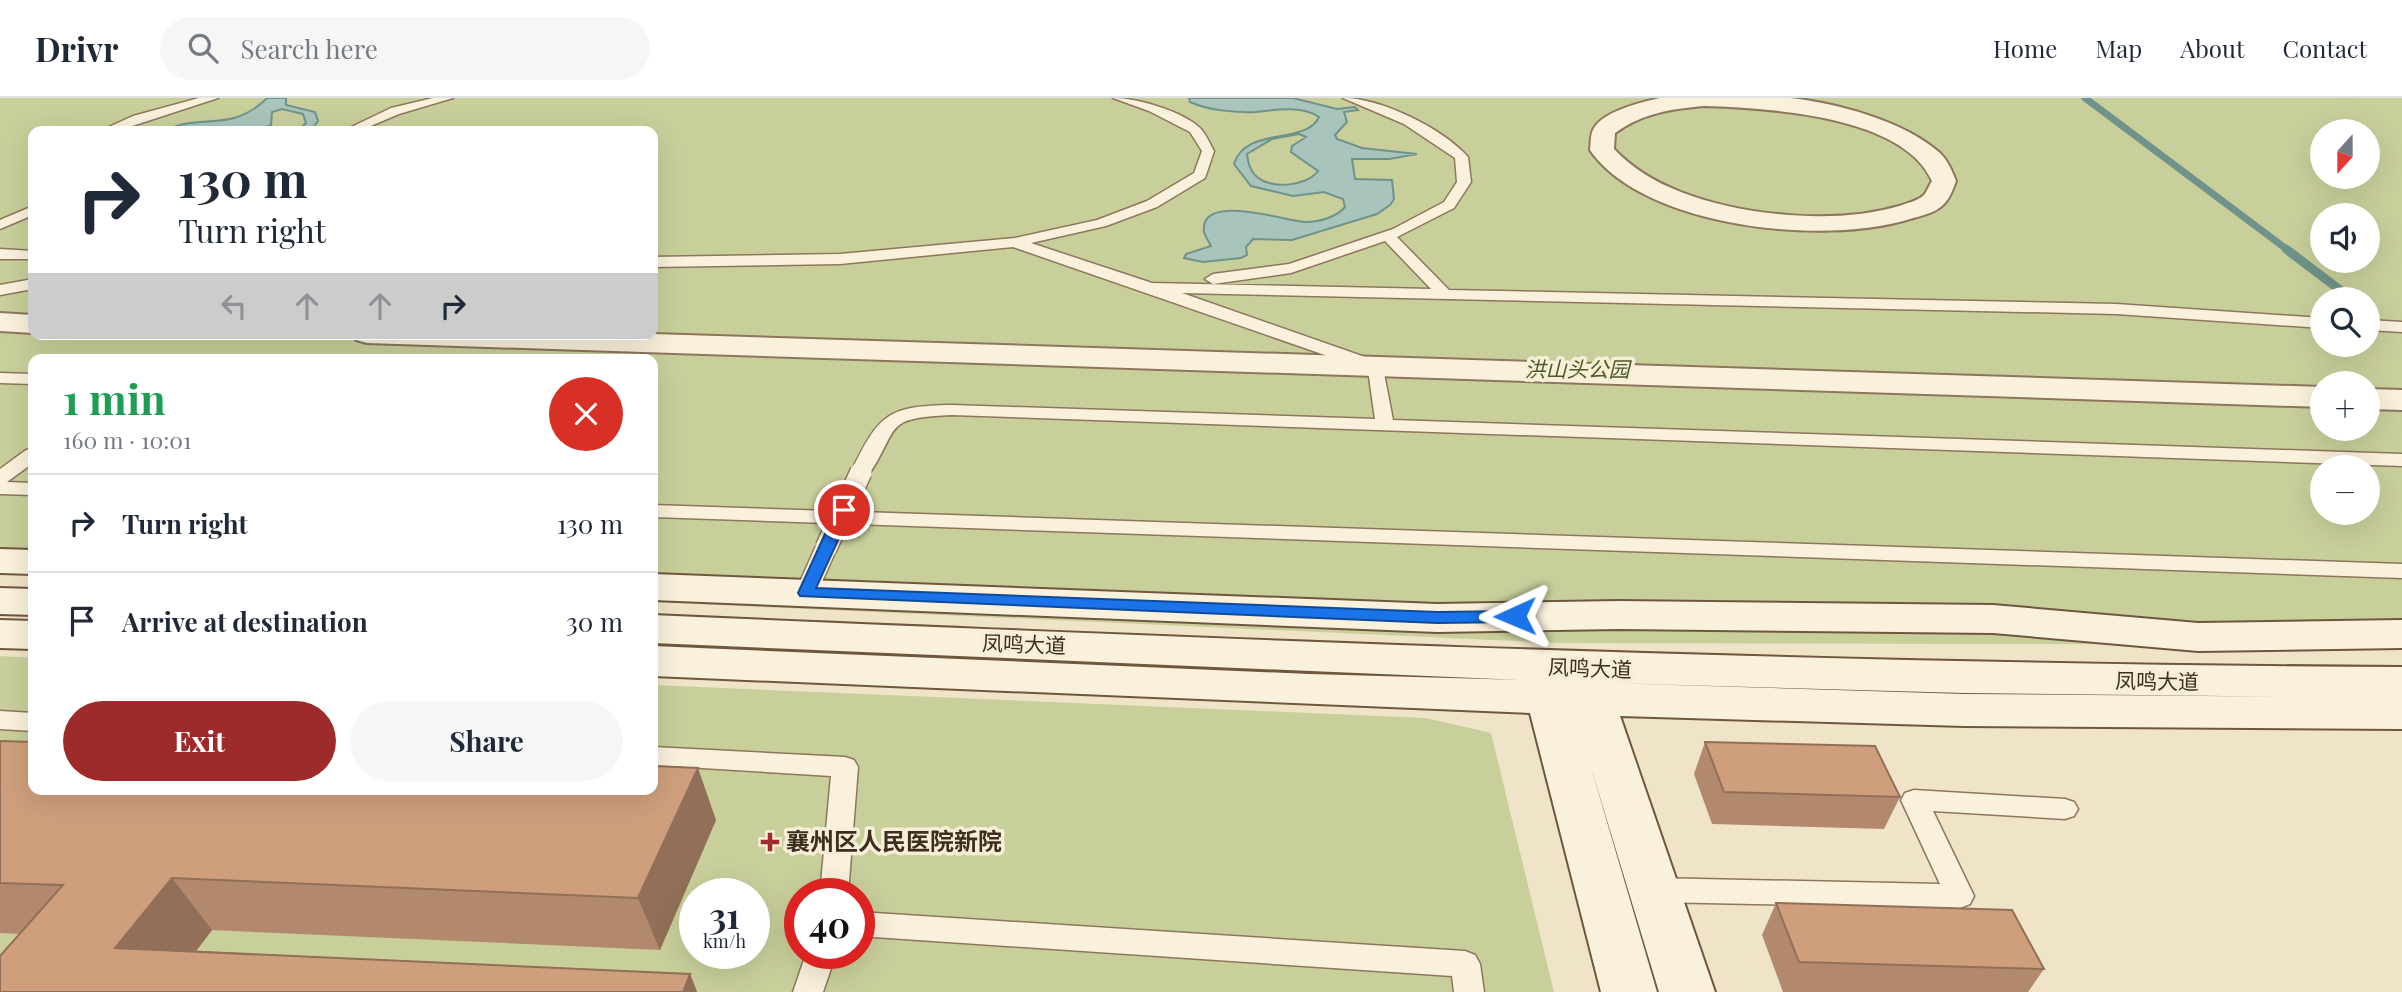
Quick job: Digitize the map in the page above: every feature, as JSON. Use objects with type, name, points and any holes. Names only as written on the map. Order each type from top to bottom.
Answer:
[{"type":"street","points":[[1704,99],[1744,100],[1810,108],[1861,121],[1894,135],[1934,160],[1944,181],[1933,201],[1900,216],[1858,222],[1807,223],[1749,217],[1695,205],[1649,188],[1618,169],[1602,150],[1604,130],[1624,115],[1658,104],[1704,99]]},
{"type":"street","points":[[0,323],[28,324]]},
{"type":"street","points":[[550,340],[2310,397]]},
{"type":"street","points":[[2380,399],[2402,400]]},
{"type":"street","points":[[0,561],[28,562]]},
{"type":"street","points":[[658,587],[1437,618],[1619,615],[1993,620],[2198,637],[2402,634]]},
{"type":"street","points":[[0,601],[28,602]]},
{"type":"street","name":"凤鸣大道","points":[[658,629],[1566,684],[2194,714],[2402,713]]},
{"type":"street","points":[[0,634],[28,635]]},
{"type":"street","name":"凤鸣大道","points":[[658,661],[1566,684],[2402,682]]},
{"type":"street","points":[[1566,684],[1654,890],[1687,992]]},
{"type":"street","points":[[1566,684],[1629,992]]},
{"type":"lane","points":[[119,126],[212,98]]},
{"type":"lane","points":[[360,126],[395,111],[447,98]]},
{"type":"lane","points":[[658,262],[840,259],[1016,243],[1101,223],[1152,204],[1200,175],[1208,151],[1195,130],[1153,108],[1119,98]]},
{"type":"lane","points":[[1151,288],[1291,268],[1388,236],[1449,205],[1464,182],[1461,157],[1440,138],[1395,114],[1349,98]]},
{"type":"lane","points":[[0,225],[28,212]]},
{"type":"lane","points":[[1388,236],[1444,294]]},
{"type":"lane","points":[[1016,243],[1376,367],[1385,425]]},
{"type":"lane","points":[[0,254],[28,255]]},
{"type":"lane","points":[[0,290],[28,285]]},
{"type":"lane","points":[[1151,288],[2116,309],[2310,322]]},
{"type":"lane","points":[[2380,326],[2402,327]]},
{"type":"lane","points":[[0,378],[28,379]]},
{"type":"lane","points":[[806,593],[878,434],[892,420],[909,411],[966,410],[2402,460]]},
{"type":"lane","points":[[0,478],[28,458]]},
{"type":"lane","points":[[0,488],[28,489]]},
{"type":"lane","points":[[658,510],[2402,571]]},
{"type":"lane","points":[[0,720],[28,722]]},
{"type":"lane","points":[[658,756],[845,767],[835,878]]},
{"type":"lane","points":[[1654,890],[1960,896],[1914,800],[2065,809]]},
{"type":"lane","points":[[875,925],[1465,964],[1469,992]]},
{"type":"lane","points":[[808,992],[816,969]]},
{"type":"green space","name":"洪山头公园","points":[[0,98],[2402,98],[2402,645],[1562,643],[658,602],[658,354],[28,354],[28,572],[0,570]]},
{"type":"green space","name":"襄州区人民医院新院","points":[[0,656],[28,658],[28,795],[658,795],[658,685],[1426,718],[1491,733],[1554,992],[0,992]]},
{"type":"water","points":[[267,98],[286,98],[286,105],[315,112],[318,121],[314,126],[303,126],[306,123],[303,114],[282,109],[272,112],[269,126],[178,126],[228,119],[254,109]]},
{"type":"water","points":[[1189,98],[1293,98],[1337,109],[1355,107],[1358,110],[1344,112],[1347,122],[1335,135],[1337,139],[1362,148],[1417,154],[1389,159],[1352,159],[1355,179],[1392,180],[1394,199],[1377,214],[1292,240],[1253,239],[1246,247],[1247,255],[1241,258],[1203,262],[1184,258],[1186,254],[1211,246],[1204,232],[1206,220],[1215,213],[1246,212],[1311,222],[1332,216],[1345,207],[1343,199],[1324,192],[1293,196],[1251,186],[1234,164],[1240,152],[1250,145],[1263,140],[1302,131],[1312,126],[1319,117],[1296,110],[1230,111],[1190,102]],"holes":[[[1299,134],[1306,137],[1292,146],[1291,152],[1318,171],[1312,176],[1296,183],[1278,185],[1261,180],[1251,170],[1247,154],[1272,139]]]},
{"type":"building","points":[[0,741],[28,742],[28,795],[658,795],[658,766],[698,768],[638,898],[172,878],[115,948],[690,974],[683,992],[0,992],[0,956],[63,885],[0,883]]},
{"type":"building","points":[[1705,742],[1875,746],[1900,797],[1724,792]]},
{"type":"building","points":[[1776,903],[2012,910],[2044,969],[1799,962]]},
{"type":"waterway","points":[[2085,98],[2289,251]]},
{"type":"waterway","points":[[2286,249],[2336,287]]},
{"type":"place","name":"襄州区人民医院新院","points":[[770,842]]},
{"type":"route","points":[[844,510],[806,593],[1437,618],[1515,616]]}]
